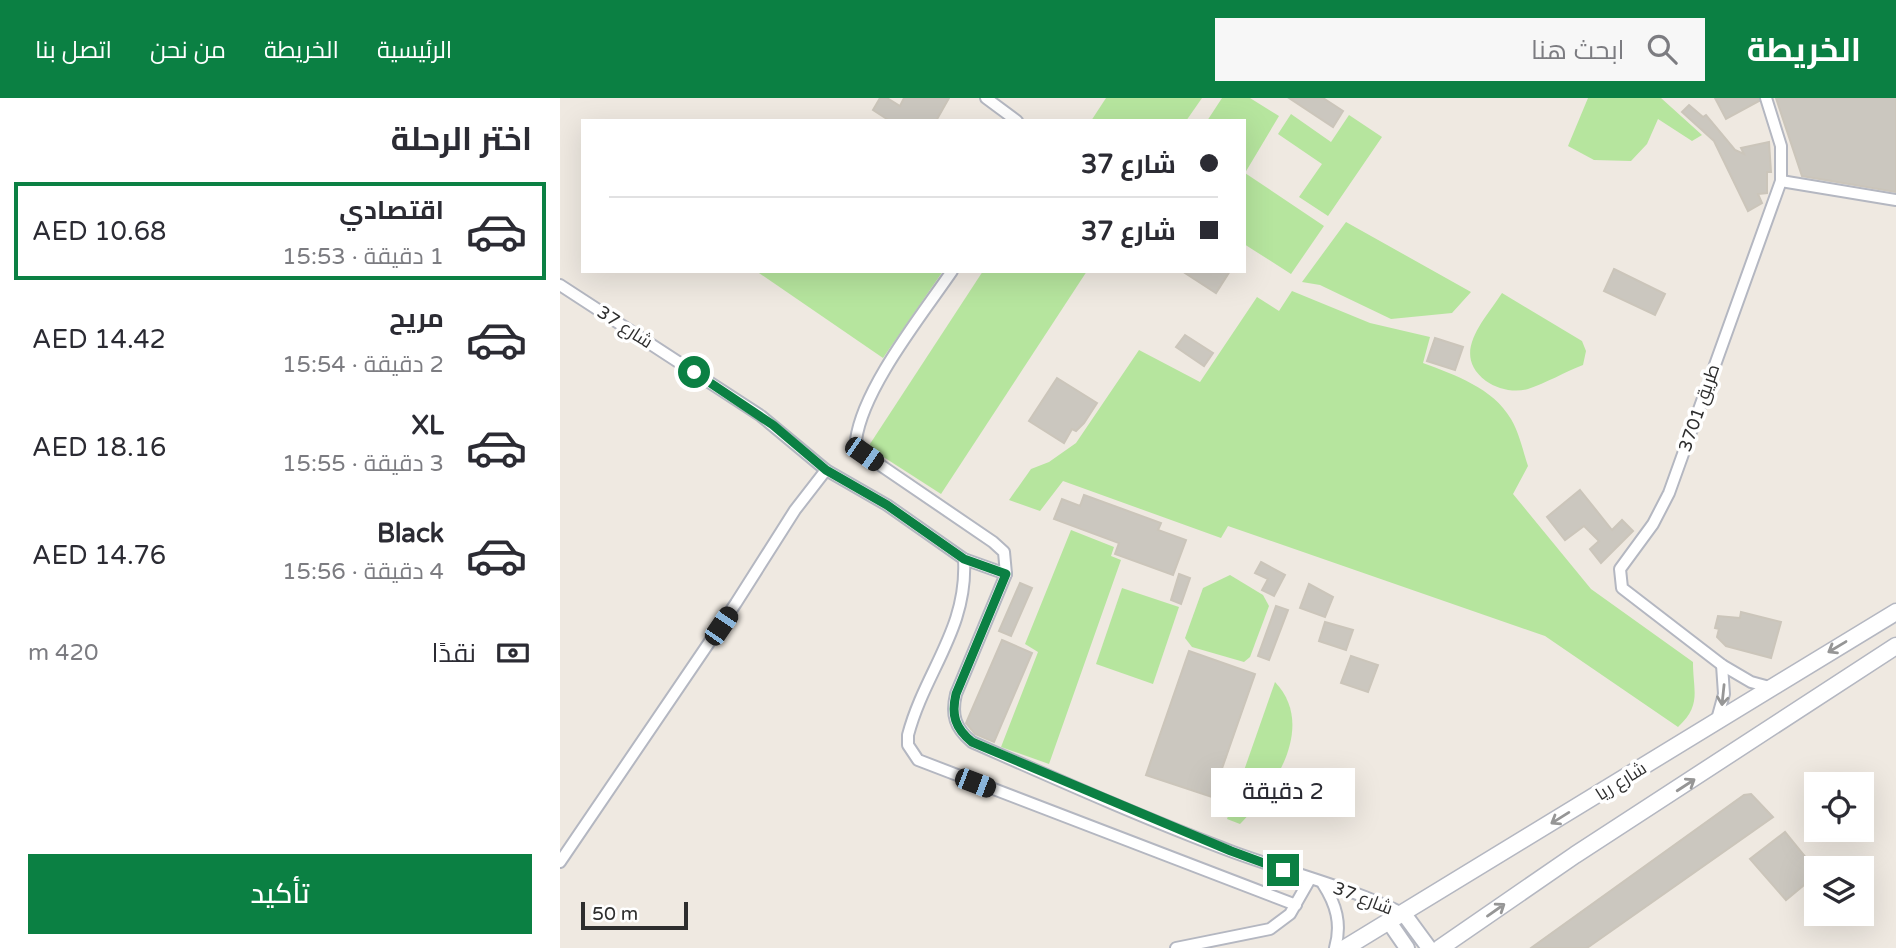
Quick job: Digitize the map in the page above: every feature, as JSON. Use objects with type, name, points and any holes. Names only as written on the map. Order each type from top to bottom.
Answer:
[{"type":"main road","name":"شارع ريا","points":[[1345,948],[1896,612]]},
{"type":"main road","points":[[1440,948],[1575,855],[1896,646]]},
{"type":"main road","points":[[1461,948],[1468,929]]},
{"type":"street","points":[[986,98],[1014,119]]},
{"type":"street","name":"طريق 3701","points":[[1766,98],[1781,146],[1781,181],[1669,493],[1653,524],[1623,563],[1619,575],[1626,593],[1722,665],[1751,682],[1775,688]]},
{"type":"street","points":[[1781,181],[1896,200]]},
{"type":"street","points":[[951,273],[882,378],[866,409],[856,440],[864,454],[999,547],[1006,559],[1006,574]]},
{"type":"street","name":"شارع 37","points":[[560,285],[761,416],[826,470],[887,505],[964,559],[1006,574],[953,707],[954,721],[961,733],[972,742],[1231,851],[1364,896],[1396,918]]},
{"type":"street","points":[[560,862],[736,603],[795,510],[826,470]]},
{"type":"street","points":[[964,559],[964,593],[956,627],[908,735],[912,753],[918,760],[1296,905]]},
{"type":"street","points":[[1716,724],[1724,694],[1722,665]]},
{"type":"street","name":"شارع 37","points":[[1176,948],[1270,929],[1282,922],[1296,905],[1310,879]]},
{"type":"street","name":"شارع 37","points":[[1323,884],[1333,900],[1338,918],[1335,948]]},
{"type":"street","points":[[1396,918],[1407,948]]},
{"type":"street","points":[[1396,918],[1429,948]]},
{"type":"green space","points":[[1106,98],[1202,98],[1187,119],[1092,119]]},
{"type":"green space","points":[[1222,98],[1250,98],[1279,116],[1246,171],[1246,119],[1208,119]]},
{"type":"green space","points":[[1588,98],[1661,98],[1702,135],[1692,141],[1658,119],[1647,144],[1631,161],[1594,160],[1568,146]]},
{"type":"green space","points":[[1291,114],[1331,142],[1349,115],[1382,137],[1328,216],[1299,197],[1322,164],[1278,134]]},
{"type":"green space","points":[[1246,174],[1324,226],[1291,274],[1246,245]]},
{"type":"green space","points":[[1346,222],[1471,292],[1452,313],[1391,319],[1320,285],[1302,282]]},
{"type":"green space","points":[[759,273],[942,273],[883,358]]},
{"type":"green space","points":[[982,273],[1086,273],[941,494],[868,447]]},
{"type":"green space","points":[[1292,291],[1370,323],[1430,337],[1423,363],[1472,384],[1503,408],[1516,430],[1528,466],[1513,494],[1591,589],[1693,662],[1693,704],[1686,719],[1678,727],[1545,636],[1228,526],[1221,538],[1063,481],[1040,511],[1009,500],[1031,469],[1049,462],[1076,443],[1139,350],[1200,382],[1257,297],[1279,311]]},
{"type":"green space","points":[[1502,293],[1582,341],[1586,351],[1583,365],[1542,384],[1517,391],[1506,390],[1486,381],[1476,371],[1470,349],[1480,326]]},
{"type":"green space","points":[[1071,530],[1114,547],[1111,556],[1121,560],[1049,764],[1001,747],[1038,652],[1025,644]]},
{"type":"green space","points":[[1230,575],[1263,595],[1269,606],[1250,657],[1244,662],[1192,647],[1185,638],[1203,588]]},
{"type":"green space","points":[[1122,588],[1179,607],[1153,684],[1096,664]]},
{"type":"green space","points":[[1275,682],[1287,699],[1292,718],[1291,737],[1277,776],[1266,794],[1240,824],[1227,819]]},
{"type":"building","points":[[880,98],[887,98],[900,106],[904,98],[949,98],[937,119],[887,119],[873,110]]},
{"type":"building","points":[[1289,98],[1323,98],[1343,111],[1333,127]]},
{"type":"building","points":[[1715,98],[1758,98],[1759,101],[1726,119]]},
{"type":"building","points":[[1776,98],[1896,98],[1896,192],[1802,176]]},
{"type":"building","points":[[1689,105],[1703,117],[1706,115],[1735,150],[1744,154],[1741,148],[1769,142],[1771,172],[1767,172],[1767,193],[1758,194],[1762,203],[1748,211],[1714,141],[1682,112]]},
{"type":"building","points":[[1614,269],[1665,294],[1655,315],[1604,291]]},
{"type":"building","points":[[1185,273],[1229,273],[1216,293]]},
{"type":"building","points":[[1185,335],[1213,353],[1204,366],[1176,347]]},
{"type":"building","points":[[1435,338],[1463,347],[1455,370],[1427,361]]},
{"type":"building","points":[[1057,378],[1097,403],[1084,423],[1076,431],[1072,429],[1064,443],[1029,421]]},
{"type":"building","points":[[1580,490],[1612,530],[1622,520],[1633,531],[1601,563],[1590,549],[1599,541],[1584,526],[1565,540],[1547,517]]},
{"type":"building","points":[[1084,495],[1161,523],[1158,530],[1186,540],[1173,575],[1115,554],[1119,543],[1054,519],[1062,499],[1080,506]]},
{"type":"building","points":[[1261,562],[1285,575],[1274,596],[1262,590],[1268,579],[1255,573]]},
{"type":"building","points":[[1179,574],[1190,578],[1181,604],[1171,600]]},
{"type":"building","points":[[1020,583],[1032,588],[1011,636],[999,631]]},
{"type":"building","points":[[1309,584],[1333,597],[1325,617],[1300,608]]},
{"type":"building","points":[[1276,606],[1288,610],[1269,660],[1258,656]]},
{"type":"building","points":[[1741,612],[1781,622],[1771,658],[1726,646],[1717,637],[1719,629],[1715,628],[1718,616],[1740,618]]},
{"type":"building","points":[[1325,622],[1353,630],[1346,650],[1319,641]]},
{"type":"building","points":[[1002,640],[1032,653],[994,742],[975,734],[966,723]]},
{"type":"building","points":[[1189,651],[1255,674],[1212,797],[1146,775]]},
{"type":"building","points":[[1351,656],[1378,665],[1368,692],[1341,683]]},
{"type":"building","points":[[1751,794],[1773,817],[1587,948],[1531,948],[1744,795]]},
{"type":"building","points":[[1785,832],[1805,856],[1804,885],[1786,900],[1750,859]]},
{"type":"route","points":[[694,372],[761,416],[826,470],[887,505],[951,551],[978,565],[1006,574],[956,694],[954,721],[961,733],[972,742],[1051,777],[1283,870]]}]
